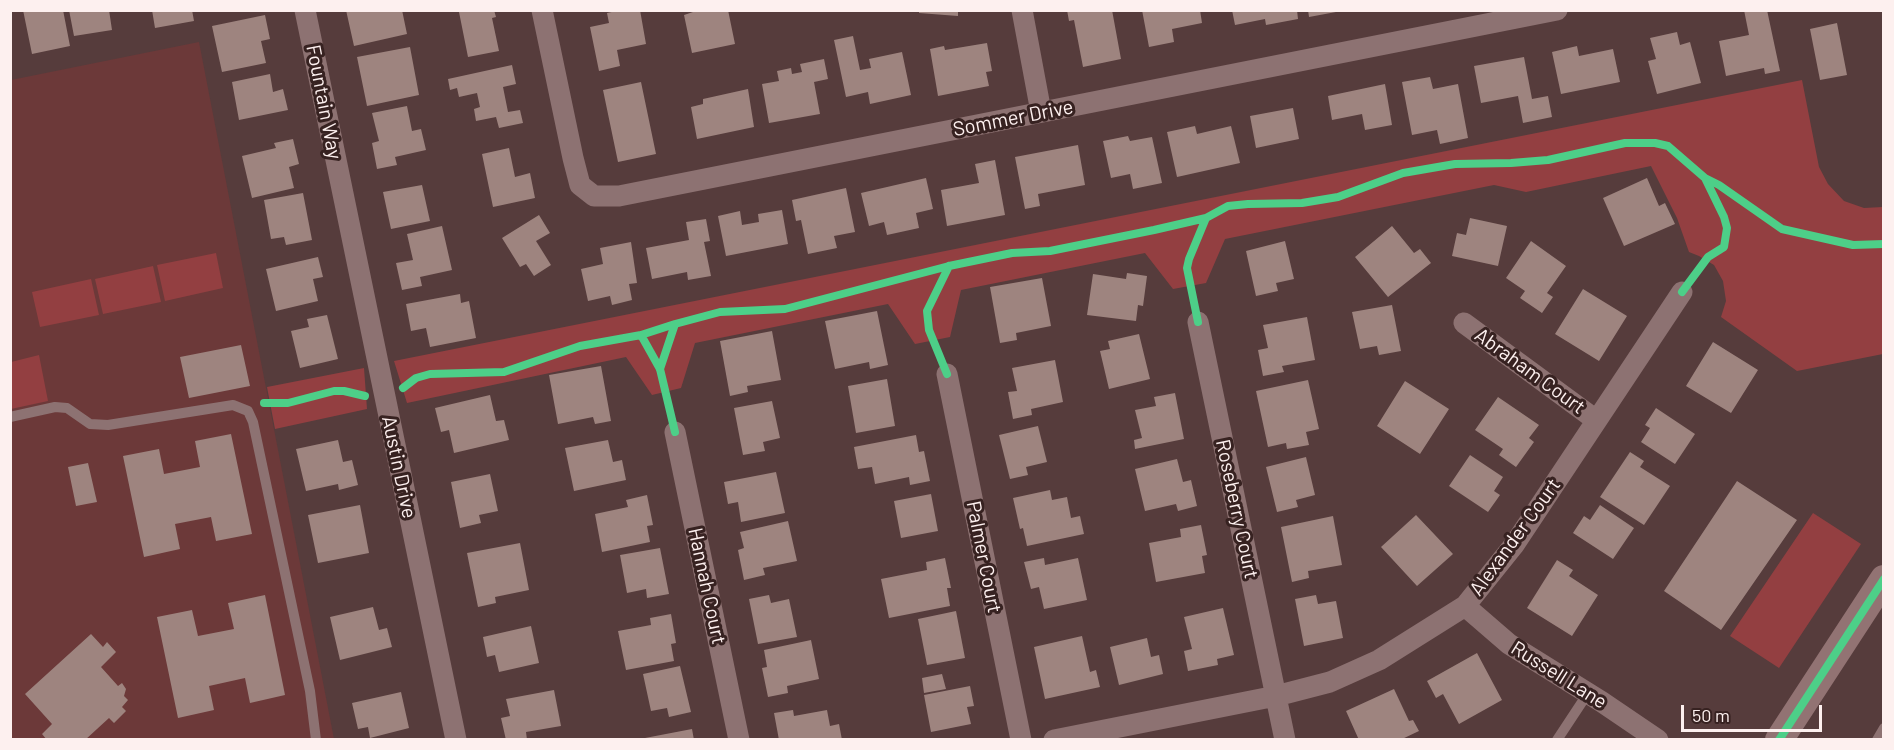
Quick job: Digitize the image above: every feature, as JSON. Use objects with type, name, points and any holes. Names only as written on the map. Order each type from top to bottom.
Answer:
[{"type":"street","name":"Fountain Way","points":[[305,10],[342,194]]},
{"type":"street","name":"Sommer Drive","points":[[542,10],[580,185],[594,196],[620,195],[1557,10]]},
{"type":"street","points":[[1022,10],[1041,112]]},
{"type":"street","name":"Austin Drive","points":[[342,194],[456,740]]},
{"type":"street","name":"Alexander Court","points":[[1054,740],[1276,696],[1330,682],[1379,660],[1465,606],[1514,545],[1682,292]]},
{"type":"street","name":"Roseberry Court","points":[[1198,322],[1285,740]]},
{"type":"street","name":"Abraham Court","points":[[1464,323],[1596,420]]},
{"type":"street","name":"Palmer Court","points":[[947,375],[1021,740]]},
{"type":"street","name":"Hannah Court","points":[[675,432],[739,740]]},
{"type":"street","points":[[1779,740],[1884,579]]},
{"type":"street","name":"Russell Lane","points":[[1465,606],[1509,644],[1658,740]]},
{"type":"lane","points":[[10,417],[55,407],[68,408],[90,424],[108,425],[233,405],[248,411],[254,422],[308,680],[316,740]]},
{"type":"lane","points":[[1557,740],[1588,693]]},
{"type":"lane","points":[[1877,740],[1884,728]]},
{"type":"shaded area","points":[[199,42],[334,739],[11,740],[11,80]]},
{"type":"shaded area","points":[[1802,80],[1819,167],[1828,184],[1844,201],[1864,208],[1883,207],[1883,354],[1797,371],[1721,317],[1726,301],[1723,281],[1714,265],[1689,252],[1677,218],[1651,166],[1526,192],[1494,185],[1225,239],[1206,283],[1173,289],[1145,253],[961,290],[950,337],[915,344],[888,304],[695,343],[681,388],[652,395],[626,357],[407,403],[394,361]]},
{"type":"shaded area","points":[[216,253],[223,288],[165,301],[157,265]]},
{"type":"shaded area","points":[[153,266],[161,302],[103,314],[95,279]]},
{"type":"shaded area","points":[[91,279],[99,315],[40,327],[32,292]]},
{"type":"shaded area","points":[[39,355],[48,401],[11,409],[11,362]]},
{"type":"shaded area","points":[[364,368],[367,409],[275,429],[267,387]]},
{"type":"shaded area","points":[[1813,513],[1861,544],[1779,668],[1730,636]]},
{"type":"building","points":[[23,10],[63,10],[70,46],[32,54]]},
{"type":"building","points":[[69,10],[109,10],[112,30],[74,36]]},
{"type":"building","points":[[152,10],[192,10],[194,21],[155,28]]},
{"type":"building","points":[[346,10],[402,10],[407,34],[354,46]]},
{"type":"building","points":[[494,10],[496,17],[492,18],[499,51],[468,57],[459,12]]},
{"type":"building","points":[[640,10],[646,44],[617,50],[620,66],[599,71],[590,27],[609,23],[607,13]]},
{"type":"building","points":[[699,10],[728,10],[735,44],[692,53],[684,15]]},
{"type":"building","points":[[919,10],[958,10],[958,16],[919,13]]},
{"type":"building","points":[[1067,10],[1112,10],[1121,59],[1083,67],[1074,20],[1069,21]]},
{"type":"building","points":[[1142,10],[1200,10],[1202,23],[1172,29],[1174,42],[1149,47]]},
{"type":"building","points":[[1232,10],[1297,10],[1298,19],[1266,25],[1265,19],[1235,25]]},
{"type":"building","points":[[1308,10],[1336,10],[1336,12],[1309,17]]},
{"type":"building","points":[[1744,10],[1767,10],[1780,71],[1765,74],[1764,68],[1726,76],[1719,41],[1749,35]]},
{"type":"building","points":[[265,15],[270,39],[261,41],[266,63],[222,72],[212,26]]},
{"type":"building","points":[[1837,23],[1847,75],[1820,80],[1810,29]]},
{"type":"building","points":[[1677,32],[1680,45],[1690,42],[1701,83],[1657,94],[1648,61],[1656,59],[1650,38]]},
{"type":"building","points":[[853,36],[860,70],[871,68],[869,59],[902,52],[911,95],[870,104],[868,92],[846,97],[834,40]]},
{"type":"building","points":[[987,43],[992,71],[986,72],[989,86],[938,96],[930,49],[944,46],[945,50]]},
{"type":"building","points":[[1577,46],[1579,56],[1613,49],[1620,82],[1561,94],[1552,52]]},
{"type":"building","points":[[410,47],[419,95],[367,106],[357,57]]},
{"type":"building","points":[[1524,57],[1532,99],[1548,96],[1552,117],[1523,123],[1518,96],[1481,103],[1474,66]]},
{"type":"building","points":[[824,59],[828,79],[814,82],[820,114],[769,123],[762,84],[779,81],[777,71],[791,68],[792,74],[802,72],[800,64]]},
{"type":"building","points":[[512,65],[516,84],[503,87],[508,112],[520,110],[523,123],[499,128],[496,117],[476,121],[474,109],[480,107],[477,93],[459,97],[457,88],[450,90],[448,79]]},
{"type":"building","points":[[270,74],[273,92],[283,89],[288,110],[239,120],[232,82]]},
{"type":"building","points":[[1430,77],[1433,89],[1458,84],[1468,138],[1440,144],[1437,130],[1412,135],[1402,82]]},
{"type":"building","points":[[641,82],[656,154],[618,162],[603,90]]},
{"type":"building","points":[[1385,84],[1392,125],[1365,130],[1362,114],[1332,120],[1328,96]]},
{"type":"building","points":[[748,89],[754,127],[697,139],[691,107],[703,104],[703,99]]},
{"type":"building","points":[[407,106],[412,131],[421,129],[426,150],[395,157],[397,165],[377,169],[372,143],[379,141],[372,113]]},
{"type":"building","points":[[1293,108],[1299,139],[1256,148],[1250,116]]},
{"type":"building","points":[[1195,126],[1197,134],[1231,126],[1240,163],[1177,177],[1167,132]]},
{"type":"building","points":[[1128,136],[1130,141],[1152,137],[1162,183],[1133,189],[1130,174],[1111,178],[1103,141]]},
{"type":"building","points":[[293,139],[299,164],[289,167],[294,188],[252,198],[242,156],[276,148],[274,143]]},
{"type":"building","points":[[1078,145],[1085,185],[1038,194],[1040,206],[1025,209],[1015,157]]},
{"type":"building","points":[[509,148],[515,177],[530,173],[535,198],[493,207],[482,154]]},
{"type":"building","points":[[995,160],[1005,215],[947,226],[941,190],[979,183],[975,164]]},
{"type":"building","points":[[926,178],[933,209],[916,213],[919,228],[887,235],[884,222],[869,226],[861,193]]},
{"type":"building","points":[[1647,178],[1659,206],[1665,203],[1675,224],[1624,246],[1603,198]]},
{"type":"building","points":[[422,185],[430,221],[391,229],[383,192]]},
{"type":"building","points":[[846,188],[855,232],[834,236],[837,248],[808,254],[801,220],[796,221],[792,200]]},
{"type":"building","points":[[303,193],[312,240],[286,245],[284,237],[271,239],[264,200]]},
{"type":"building","points":[[782,210],[788,244],[726,256],[718,216],[740,211],[742,225],[759,222],[758,214]]},
{"type":"building","points":[[539,215],[550,233],[536,241],[551,265],[534,276],[526,264],[520,267],[502,238]]},
{"type":"building","points":[[1470,218],[1507,226],[1498,266],[1452,256],[1457,233],[1466,235]]},
{"type":"building","points":[[706,219],[710,241],[704,242],[711,276],[688,280],[687,272],[652,279],[646,248],[689,240],[686,222]]},
{"type":"building","points":[[442,226],[452,270],[420,277],[422,286],[402,290],[396,263],[413,260],[407,234]]},
{"type":"building","points":[[1392,226],[1414,253],[1420,249],[1431,263],[1388,297],[1355,257]]},
{"type":"building","points":[[1285,241],[1294,279],[1276,283],[1278,291],[1256,296],[1246,251]]},
{"type":"building","points":[[1531,241],[1566,266],[1547,293],[1553,297],[1542,313],[1520,298],[1525,291],[1506,278]]},
{"type":"building","points":[[631,242],[637,283],[629,284],[632,300],[612,305],[610,296],[588,301],[581,269],[603,264],[600,248]]},
{"type":"building","points":[[318,257],[323,277],[313,279],[318,301],[276,311],[266,269]]},
{"type":"building","points":[[1127,273],[1147,276],[1143,306],[1138,305],[1136,321],[1087,315],[1093,274],[1126,279]]},
{"type":"building","points":[[1042,278],[1051,326],[1016,333],[1017,340],[1000,343],[990,287]]},
{"type":"building","points":[[1583,289],[1627,316],[1599,361],[1555,334]]},
{"type":"building","points":[[460,294],[461,303],[469,301],[476,338],[430,347],[426,328],[411,331],[406,304]]},
{"type":"building","points":[[1392,305],[1401,351],[1379,355],[1377,346],[1360,349],[1352,312]]},
{"type":"building","points":[[877,311],[888,365],[870,369],[869,362],[835,369],[825,321]]},
{"type":"building","points":[[327,315],[338,359],[300,368],[291,331],[309,327],[307,319]]},
{"type":"building","points":[[1307,317],[1315,360],[1282,366],[1284,372],[1263,376],[1258,350],[1268,348],[1263,325]]},
{"type":"building","points":[[772,331],[781,380],[747,386],[748,392],[730,396],[720,341]]},
{"type":"building","points":[[1139,334],[1150,379],[1109,389],[1100,351],[1110,349],[1108,341]]},
{"type":"building","points":[[1713,342],[1758,370],[1731,413],[1686,386]]},
{"type":"building","points":[[241,345],[250,386],[189,398],[180,357]]},
{"type":"building","points":[[1055,360],[1063,402],[1031,409],[1032,415],[1013,419],[1008,392],[1017,391],[1012,368]]},
{"type":"building","points":[[601,366],[611,421],[595,424],[593,417],[558,424],[549,375]]},
{"type":"building","points":[[887,379],[895,426],[856,433],[848,386]]},
{"type":"building","points":[[1308,380],[1319,429],[1306,432],[1309,445],[1287,449],[1286,443],[1268,447],[1256,391]]},
{"type":"building","points":[[1405,381],[1449,409],[1420,454],[1377,426]]},
{"type":"building","points":[[1175,393],[1184,439],[1135,449],[1134,440],[1142,438],[1135,410],[1156,406],[1154,397]]},
{"type":"building","points":[[490,395],[496,421],[504,420],[509,440],[454,453],[449,430],[441,432],[435,408]]},
{"type":"building","points":[[1498,397],[1539,425],[1529,438],[1534,442],[1516,467],[1499,455],[1503,449],[1475,430]]},
{"type":"building","points":[[772,401],[780,438],[763,442],[765,451],[743,455],[734,408]]},
{"type":"building","points":[[1656,408],[1695,434],[1675,464],[1641,442],[1650,428],[1645,425]]},
{"type":"building","points":[[1038,426],[1047,462],[1026,467],[1028,475],[1010,479],[999,435]]},
{"type":"building","points":[[231,434],[252,534],[216,541],[211,517],[175,524],[180,549],[144,557],[123,456],[159,449],[164,474],[200,467],[195,441]]},
{"type":"building","points":[[916,435],[919,452],[924,451],[930,481],[910,485],[909,477],[875,484],[872,467],[858,469],[854,447]]},
{"type":"building","points":[[338,440],[343,462],[352,460],[358,485],[339,490],[338,484],[306,491],[296,449]]},
{"type":"building","points":[[608,440],[613,462],[622,460],[626,480],[574,491],[565,448]]},
{"type":"building","points":[[1630,452],[1644,461],[1640,467],[1670,486],[1644,525],[1600,497]]},
{"type":"building","points":[[1470,455],[1503,477],[1494,491],[1500,495],[1488,512],[1449,486]]},
{"type":"building","points":[[1306,457],[1315,495],[1296,500],[1298,507],[1277,512],[1266,467]]},
{"type":"building","points":[[1177,459],[1183,482],[1191,480],[1197,506],[1178,511],[1176,504],[1145,511],[1135,469]]},
{"type":"building","points":[[88,463],[97,502],[76,506],[68,467]]},
{"type":"building","points":[[776,472],[785,513],[741,522],[738,502],[728,504],[724,482]]},
{"type":"building","points":[[490,474],[498,511],[479,515],[481,523],[460,528],[451,482]]},
{"type":"building","points":[[1737,481],[1797,520],[1721,630],[1664,591]]},
{"type":"building","points":[[1050,490],[1052,500],[1067,497],[1071,518],[1080,516],[1084,534],[1027,546],[1023,528],[1020,529],[1013,498]]},
{"type":"building","points":[[931,494],[938,531],[901,538],[894,501]]},
{"type":"building","points":[[647,495],[653,525],[647,526],[650,542],[602,552],[595,514],[628,507],[626,500]]},
{"type":"building","points":[[360,505],[369,553],[318,563],[308,515]]},
{"type":"building","points":[[1600,505],[1634,528],[1613,559],[1573,533],[1584,516],[1590,520]]},
{"type":"building","points":[[1416,515],[1453,554],[1417,586],[1381,547]]},
{"type":"building","points":[[1333,516],[1342,565],[1308,571],[1309,578],[1292,582],[1281,527]]},
{"type":"building","points":[[788,521],[797,561],[763,568],[765,575],[744,580],[738,550],[744,548],[740,532]]},
{"type":"building","points":[[1201,525],[1207,555],[1202,556],[1205,573],[1156,582],[1149,543],[1181,537],[1180,529]]},
{"type":"building","points":[[520,543],[529,590],[495,597],[496,603],[478,607],[467,553]]},
{"type":"building","points":[[660,548],[669,594],[647,598],[646,589],[627,593],[620,555]]},
{"type":"building","points":[[945,558],[951,588],[947,588],[950,606],[889,618],[881,579],[927,570],[926,562]]},
{"type":"building","points":[[1044,558],[1045,565],[1078,558],[1087,600],[1044,609],[1039,587],[1031,589],[1024,562]]},
{"type":"building","points":[[1557,560],[1573,570],[1569,576],[1598,595],[1572,636],[1527,608]]},
{"type":"building","points":[[265,595],[285,695],[250,703],[245,678],[209,686],[214,710],[178,718],[157,617],[192,610],[198,636],[234,629],[228,603]]},
{"type":"building","points":[[769,595],[771,603],[789,599],[797,637],[758,644],[749,599]]},
{"type":"building","points":[[1316,595],[1318,604],[1336,601],[1343,638],[1304,646],[1295,599]]},
{"type":"building","points":[[373,607],[379,630],[387,628],[392,647],[340,660],[330,617]]},
{"type":"building","points":[[1223,608],[1234,655],[1217,659],[1218,665],[1188,671],[1184,651],[1192,649],[1184,617]]},
{"type":"building","points":[[956,611],[965,658],[927,665],[918,619]]},
{"type":"building","points":[[671,614],[676,643],[671,644],[674,661],[626,670],[618,631],[651,625],[650,618]]},
{"type":"building","points":[[531,626],[539,663],[499,672],[495,655],[487,657],[483,637]]},
{"type":"building","points":[[91,634],[103,647],[107,642],[116,652],[101,667],[118,686],[122,683],[126,689],[124,696],[128,700],[122,707],[126,711],[114,723],[109,718],[85,740],[47,740],[42,734],[52,724],[25,694]]},
{"type":"building","points":[[1082,636],[1090,672],[1096,670],[1100,687],[1045,699],[1034,647]]},
{"type":"building","points":[[1147,638],[1151,657],[1159,655],[1163,674],[1119,685],[1110,647]]},
{"type":"building","points":[[811,640],[819,679],[787,686],[788,693],[768,697],[762,668],[767,667],[764,650]]},
{"type":"building","points":[[1477,653],[1502,700],[1459,724],[1443,694],[1436,698],[1427,681]]},
{"type":"building","points":[[680,666],[691,712],[669,717],[667,708],[651,711],[643,674]]},
{"type":"building","points":[[942,674],[946,689],[924,693],[922,678]]},
{"type":"building","points":[[970,686],[974,706],[967,707],[971,724],[931,732],[924,695]]},
{"type":"building","points":[[1394,689],[1409,721],[1413,720],[1419,731],[1400,740],[1359,740],[1346,711]]},
{"type":"building","points":[[554,690],[561,726],[526,732],[527,740],[506,740],[501,718],[510,716],[506,699]]},
{"type":"building","points":[[401,692],[409,728],[370,738],[368,727],[358,729],[352,703]]},
{"type":"building","points":[[793,710],[794,716],[827,710],[830,726],[839,724],[842,740],[779,740],[774,713]]},
{"type":"building","points":[[692,729],[694,740],[645,740],[645,738]]},
{"type":"cycle path","points":[[660,369],[675,324],[720,312],[785,309],[949,266],[1012,253],[1050,251],[1206,218],[1228,206],[1302,203],[1338,197],[1403,173],[1455,164],[1548,160],[1625,143],[1655,143],[1668,146],[1705,178],[1724,217],[1727,228],[1724,247],[1708,257],[1682,292]]},
{"type":"cycle path","points":[[1705,178],[1719,185],[1782,229],[1853,245],[1884,244]]},
{"type":"cycle path","points":[[1198,322],[1187,268],[1206,218]]},
{"type":"cycle path","points":[[947,374],[929,330],[927,311],[949,266]]},
{"type":"cycle path","points":[[403,388],[416,378],[430,374],[504,372],[580,346],[641,335],[675,324]]},
{"type":"cycle path","points":[[641,335],[660,369],[675,432]]},
{"type":"cycle path","points":[[264,403],[288,403],[334,391],[365,396]]},
{"type":"cycle path","points":[[1779,740],[1884,579]]}]
